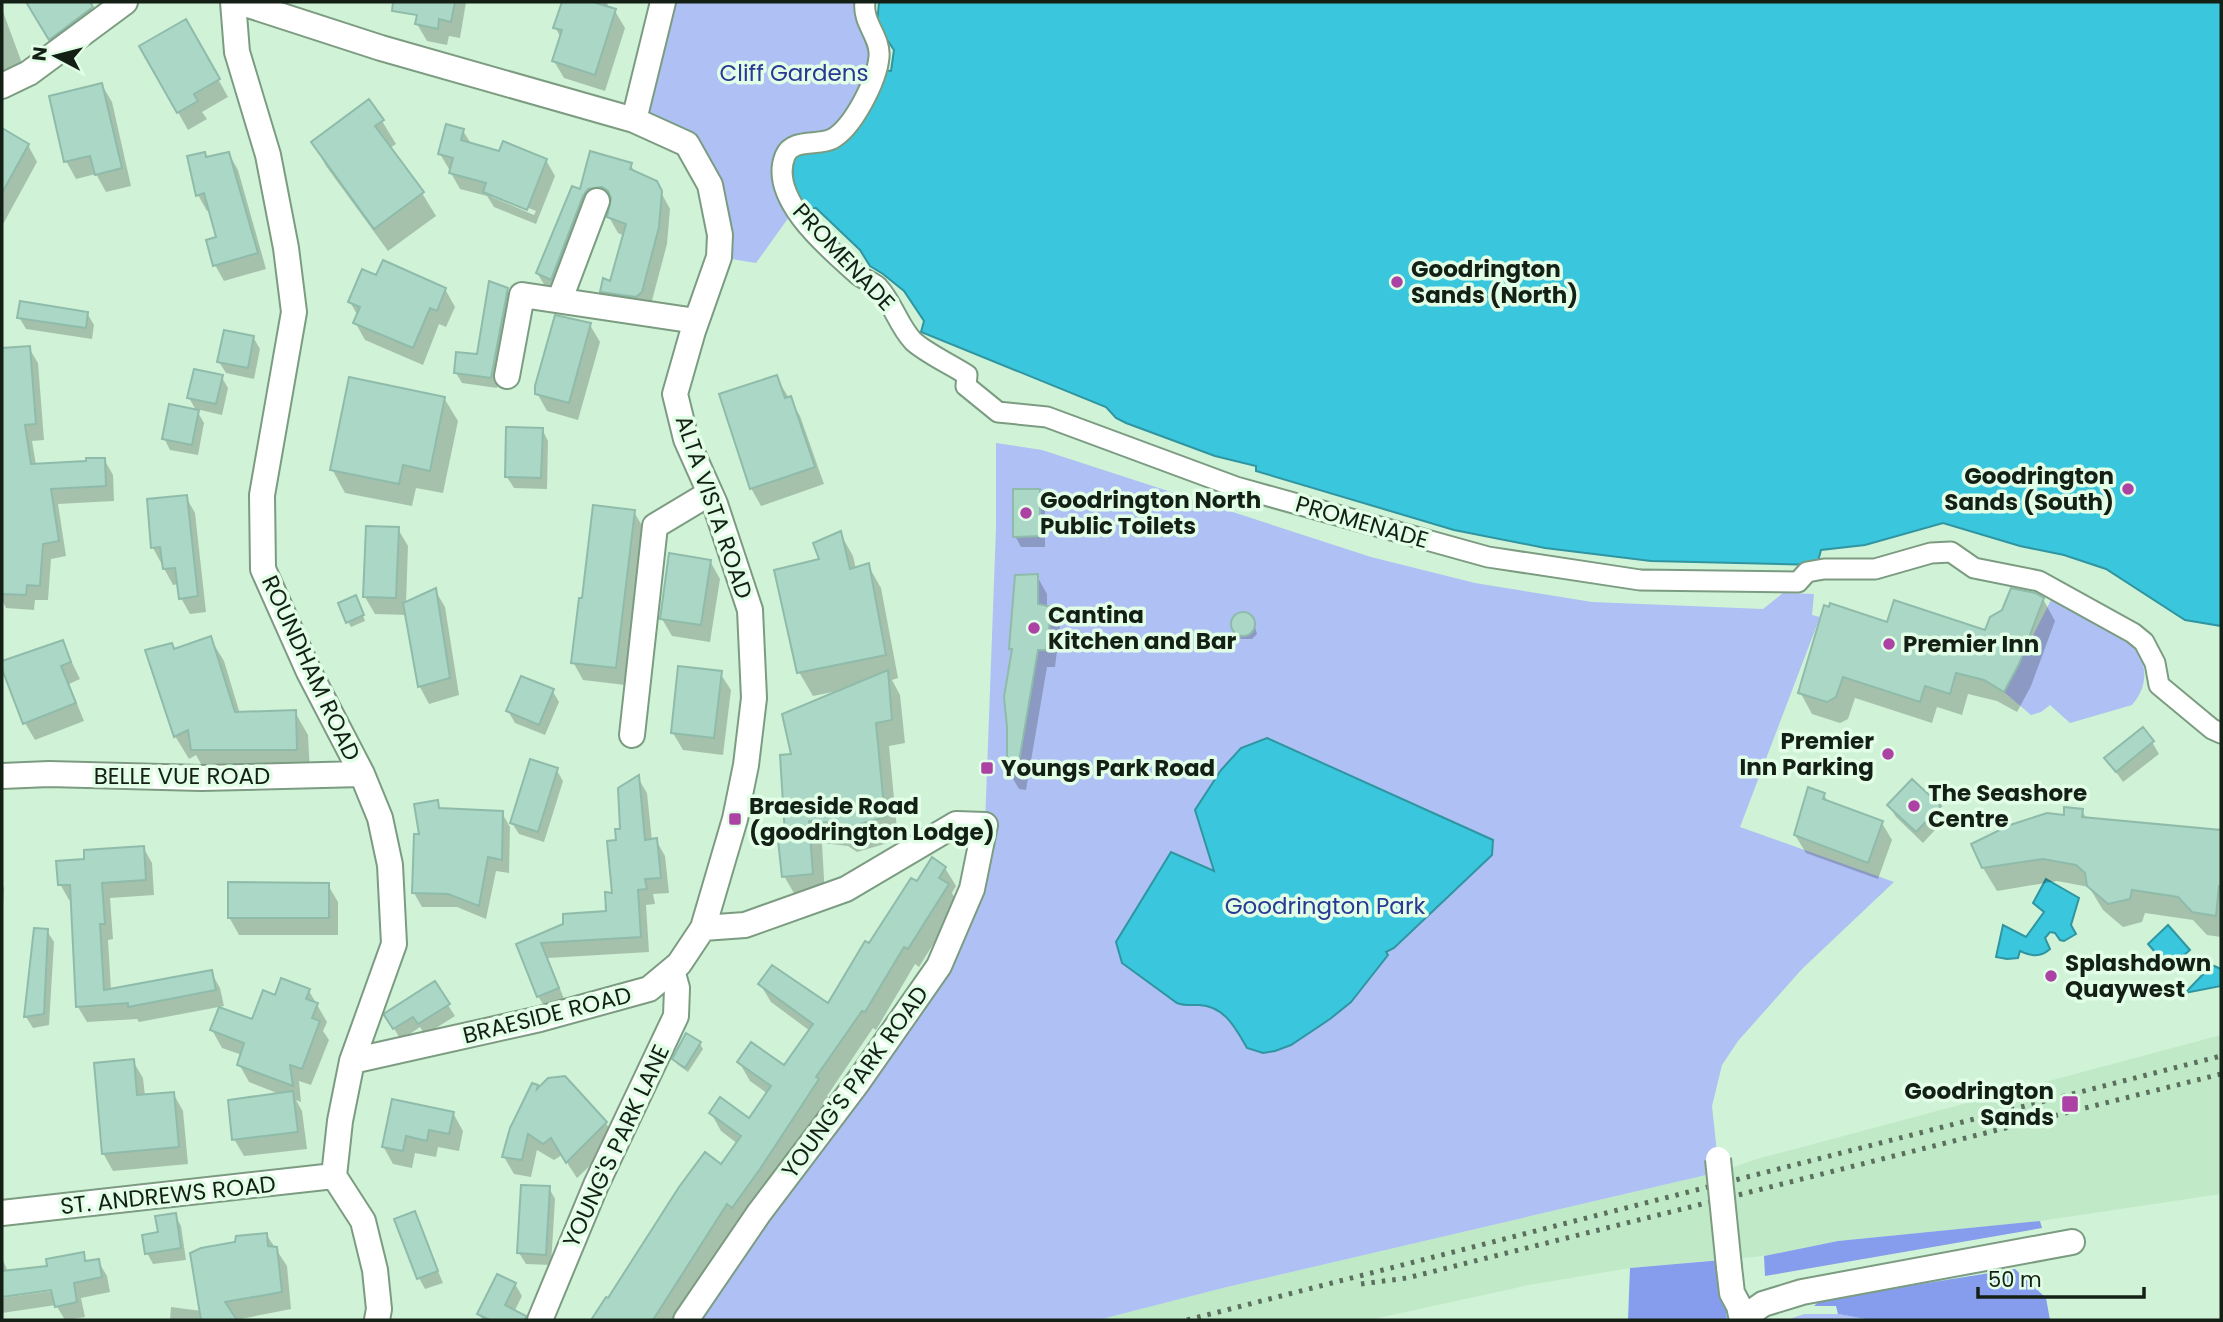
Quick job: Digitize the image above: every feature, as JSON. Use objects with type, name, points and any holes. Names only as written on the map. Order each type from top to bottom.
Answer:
[{"type":"street","points":[[2,86],[29,73],[125,2]]},
{"type":"street","name":"ALTA VISTA ROAD","points":[[236,2],[381,48],[634,120],[687,144],[710,185],[720,235],[719,257],[696,321],[675,394],[687,439],[710,493],[750,610],[754,698],[746,765],[735,818],[703,928]]},
{"type":"street","name":"ROUNDHAM ROAD","points":[[236,2],[237,52],[268,155],[286,248],[294,312],[262,495],[263,569],[309,672],[362,774],[380,818],[390,865],[394,944],[352,1061],[340,1121],[334,1176]]},
{"type":"street","points":[[634,120],[663,2]]},
{"type":"street","name":"PROMENADE","points":[[864,2],[868,23],[878,41],[879,58],[864,100],[851,122],[834,138],[820,143],[799,144],[788,150],[782,176],[794,210],[859,275],[886,295],[913,341],[967,374],[966,386],[998,412],[1046,417],[1236,487],[1488,557],[1530,564],[1640,580],[1798,582],[1807,572],[1824,569],[1875,569],[1931,553],[1951,552],[1974,568],[2039,581],[2133,633],[2144,642],[2155,663],[2159,685],[2212,729],[2221,733]]},
{"type":"street","points":[[560,299],[597,201]]},
{"type":"street","points":[[507,376],[522,295],[696,321]]},
{"type":"street","points":[[632,735],[655,526],[710,493]]},
{"type":"street","name":"BELLE VUE ROAD","points":[[2,776],[49,774],[201,778],[362,774]]},
{"type":"street","name":"YOUNG'S PARK ROAD","points":[[686,1320],[759,1213],[858,1082],[939,966],[972,889],[985,825],[956,824],[846,889],[745,925],[703,928]]},
{"type":"street","name":"BRAESIDE ROAD","points":[[352,1061],[527,1022],[649,989],[672,970],[691,948],[703,928]]},
{"type":"street","name":"YOUNG'S PARK LANE","points":[[540,1320],[601,1173],[676,1016],[677,988],[672,970]]},
{"type":"street","points":[[1718,1159],[1732,1293],[1742,1320],[1763,1304],[1802,1292],[2072,1242]]},
{"type":"street","points":[[334,1176],[363,1221],[374,1270],[379,1309],[377,1320]]},
{"type":"street","name":"ST. ANDREWS ROAD","points":[[2,1213],[334,1176]]},
{"type":"shaded area","name":"Goodrington Sands (North)","points":[[879,2],[2221,2],[2221,626],[2185,620],[2106,569],[1943,523],[1865,545],[1821,550],[1817,565],[1651,561],[1545,548],[1454,530],[1256,471],[1256,466],[1215,456],[1126,423],[1116,418],[1106,407],[921,332],[924,321],[904,291],[870,266],[860,250],[816,208],[807,209],[796,189],[793,176],[795,154],[829,145],[882,70],[891,71],[894,50],[877,25]]},
{"type":"shaded area","points":[[1267,738],[1493,840],[1492,855],[1394,948],[1386,952],[1388,955],[1351,1002],[1291,1045],[1263,1053],[1247,1048],[1229,1020],[1216,1009],[1177,1003],[1122,963],[1116,942],[1171,852],[1214,871],[1195,810],[1221,770],[1241,748]]},
{"type":"shaded area","points":[[2046,879],[2079,898],[2071,925],[2076,934],[2064,941],[2050,932],[2045,938],[2050,949],[2039,955],[2020,951],[2018,958],[1996,957],[2003,925],[2026,937],[2044,912],[2033,903]]},
{"type":"shaded area","points":[[2168,925],[2190,950],[2169,968],[2148,944]]},
{"type":"shaded area","points":[[2212,965],[2221,969],[2221,986],[2185,993]]},
{"type":"shaded area","points":[[2221,1035],[2221,1194],[2040,1221],[1838,1241],[1764,1256],[1630,1268],[1529,1285],[1369,1320],[1098,1320],[1223,1288],[1719,1172],[1757,1159]]},
{"type":"shaded area","points":[[2040,1221],[2042,1228],[1765,1276],[1764,1256],[1838,1241]]},
{"type":"shaded area","points":[[1722,1260],[1727,1320],[1628,1320],[1630,1268]]},
{"type":"shaded area","points":[[2015,1269],[2046,1298],[2050,1320],[1871,1320],[1838,1314],[1836,1306],[1814,1306],[1820,1300]]},
{"type":"green space","name":"Cliff Gardens","points":[[663,2],[865,2],[878,41],[851,122],[788,150],[794,210],[756,263],[719,257],[687,144],[634,120]]},
{"type":"green space","name":"Goodrington Park","points":[[996,443],[1042,450],[1371,557],[1475,583],[1592,602],[1763,609],[1783,593],[1814,594],[1812,615],[1820,617],[1740,827],[1894,882],[1802,969],[1738,1041],[1722,1065],[1712,1106],[1719,1172],[1223,1288],[1098,1320],[686,1320],[939,966],[985,825],[996,528]]},
{"type":"green space","points":[[2052,598],[2137,647],[2143,662],[2144,677],[2141,691],[2132,705],[2070,723],[2050,705],[2031,715],[2004,692]]},
{"type":"green space","points":[[1804,1314],[1838,1314],[1871,1320],[1787,1320]]},
{"type":"building","points":[[26,2],[90,2],[93,7],[49,40]]},
{"type":"building","points":[[393,2],[455,2],[451,22],[439,19],[438,29],[415,24],[417,15],[392,11]]},
{"type":"building","points":[[562,2],[593,2],[616,9],[595,75],[552,61],[562,30],[553,28]]},
{"type":"building","points":[[186,19],[220,79],[194,94],[198,101],[177,113],[139,46]]},
{"type":"building","points":[[102,83],[122,168],[95,175],[90,156],[64,162],[49,96]]},
{"type":"building","points":[[369,99],[384,120],[375,126],[424,192],[374,229],[311,142]]},
{"type":"building","points":[[446,124],[464,129],[461,140],[499,151],[503,141],[547,159],[527,210],[483,192],[486,183],[449,173],[453,158],[438,154]]},
{"type":"building","points":[[2,128],[29,144],[2,193]]},
{"type":"building","points":[[590,151],[632,163],[630,169],[657,181],[662,191],[659,227],[642,292],[636,297],[600,292],[603,278],[610,281],[626,224],[607,217],[611,198],[608,191],[602,187],[588,189],[583,196],[551,280],[536,273],[572,186],[580,189]]},
{"type":"building","points":[[205,152],[206,157],[229,152],[258,253],[213,266],[206,240],[216,237],[204,193],[196,196],[187,156]]},
{"type":"building","points":[[383,260],[446,288],[437,311],[430,308],[413,348],[353,323],[360,307],[348,302],[362,269],[376,275]]},
{"type":"building","points":[[489,281],[508,288],[491,378],[454,373],[456,352],[477,354]]},
{"type":"building","points":[[20,301],[88,312],[86,328],[17,318]]},
{"type":"building","points":[[555,315],[591,323],[569,403],[535,394]]},
{"type":"building","points":[[224,330],[254,336],[248,368],[217,362]]},
{"type":"building","points":[[30,346],[36,424],[25,425],[31,464],[105,458],[106,486],[51,489],[59,541],[43,544],[40,586],[27,585],[26,595],[2,594],[2,348]]},
{"type":"building","points":[[194,369],[223,375],[216,404],[187,398]]},
{"type":"building","points":[[777,375],[785,398],[791,396],[815,467],[750,489],[719,394]]},
{"type":"building","points":[[349,377],[445,397],[430,471],[403,465],[399,484],[330,470]]},
{"type":"building","points":[[169,404],[199,410],[192,445],[162,439]]},
{"type":"building","points":[[506,427],[543,428],[541,478],[505,477]]},
{"type":"building","name":"Goodrington North Public Toilets","points":[[1013,489],[1040,489],[1040,536],[1013,537]]},
{"type":"building","points":[[187,495],[198,596],[179,599],[175,568],[163,569],[160,547],[151,548],[147,499]]},
{"type":"building","points":[[593,505],[635,510],[616,668],[571,663]]},
{"type":"building","points":[[366,526],[399,527],[396,598],[363,597]]},
{"type":"building","points":[[841,531],[850,569],[869,563],[886,655],[797,673],[774,570],[819,559],[813,543]]},
{"type":"building","points":[[669,553],[711,560],[701,625],[660,619]]},
{"type":"building","points":[[1038,574],[1038,604],[1052,607],[1046,650],[1038,650],[1017,773],[1007,772],[1004,697],[1012,649],[1009,649],[1015,575]]},
{"type":"building","points":[[436,588],[450,678],[418,687],[403,603]]},
{"type":"building","name":"Premier Inn","points":[[2011,588],[2035,593],[2044,598],[2019,664],[2004,692],[1984,680],[1956,673],[1950,694],[1925,686],[1920,702],[1843,677],[1836,697],[1827,702],[1798,693],[1824,605],[1829,607],[1830,603],[1887,622],[1894,600],[1985,630],[1990,617],[2002,610]]},
{"type":"building","points":[[356,595],[364,615],[346,623],[338,603]]},
{"type":"building","points":[[1243,612],[1254,619],[1255,624],[1248,635],[1243,636],[1232,629],[1231,624],[1238,613]]},
{"type":"building","points":[[211,636],[235,712],[296,710],[297,750],[191,750],[188,730],[174,737],[145,650],[172,643],[174,649]]},
{"type":"building","points":[[63,640],[71,662],[61,666],[76,703],[23,724],[2,669],[2,661]]},
{"type":"building","points":[[678,666],[722,671],[714,738],[671,733]]},
{"type":"building","points":[[888,670],[892,720],[876,723],[885,817],[843,829],[833,823],[809,821],[813,874],[782,877],[778,840],[785,835],[780,755],[791,754],[782,714]]},
{"type":"building","points":[[521,676],[554,689],[539,725],[506,711]]},
{"type":"building","points":[[2143,727],[2154,741],[2116,772],[2104,758]]},
{"type":"building","points":[[530,759],[558,768],[538,832],[510,823]]},
{"type":"building","points":[[639,775],[645,840],[657,838],[661,878],[645,879],[647,889],[638,890],[641,937],[541,943],[559,988],[537,997],[516,944],[563,924],[563,914],[606,911],[605,892],[612,893],[607,841],[616,840],[615,829],[620,829],[618,788]]},
{"type":"building","name":"The Seashore Centre","points":[[1912,779],[1941,806],[1916,832],[1887,805]]},
{"type":"building","points":[[1808,787],[1825,793],[1823,799],[1883,821],[1868,863],[1794,835]]},
{"type":"building","points":[[438,800],[439,808],[503,811],[502,860],[488,857],[479,906],[448,894],[412,893],[414,834],[419,834],[414,804]]},
{"type":"building","points":[[2064,807],[2083,809],[2082,817],[2221,830],[2221,886],[2216,916],[2192,912],[2178,897],[2132,890],[2130,899],[2108,904],[2087,886],[2085,873],[2076,865],[2043,859],[1982,868],[1971,844],[2010,825],[2047,813],[2064,815]]},
{"type":"building","points":[[144,846],[146,880],[102,883],[105,924],[100,924],[104,990],[212,970],[216,990],[128,1007],[128,1003],[76,1007],[70,885],[58,885],[56,861],[84,859],[84,850]]},
{"type":"building","points":[[932,857],[946,867],[939,878],[949,884],[908,949],[904,947],[865,1012],[862,1011],[816,1077],[819,1079],[760,1169],[732,1208],[727,1204],[653,1320],[591,1320],[705,1152],[721,1164],[741,1136],[709,1113],[720,1097],[749,1118],[771,1086],[737,1062],[751,1042],[784,1065],[813,1024],[758,984],[772,965],[828,1003],[865,941],[869,943],[911,878],[917,881]]},
{"type":"building","points":[[228,882],[329,883],[329,918],[228,918]]},
{"type":"building","points":[[34,928],[48,929],[44,1014],[24,1017]]},
{"type":"building","points":[[281,978],[310,989],[306,999],[318,1003],[312,1018],[320,1021],[302,1069],[290,1065],[293,1086],[237,1065],[244,1043],[210,1030],[219,1007],[252,1019],[263,990],[275,995]]},
{"type":"building","points":[[435,981],[450,1004],[418,1024],[413,1017],[393,1029],[385,1013]]},
{"type":"building","points":[[686,1033],[701,1042],[685,1068],[672,1059]]},
{"type":"building","points":[[134,1059],[137,1095],[174,1092],[179,1147],[102,1154],[94,1063]]},
{"type":"building","points":[[565,1076],[607,1122],[566,1163],[551,1138],[543,1144],[528,1134],[522,1160],[502,1157],[510,1128],[532,1083],[538,1085],[537,1089],[548,1078]]},
{"type":"building","points":[[293,1091],[298,1132],[232,1140],[228,1100]]},
{"type":"building","points":[[392,1099],[454,1112],[449,1134],[429,1130],[427,1141],[406,1136],[403,1151],[382,1147]]},
{"type":"building","points":[[521,1185],[550,1186],[546,1255],[517,1253]]},
{"type":"building","points":[[415,1211],[438,1271],[417,1279],[394,1219]]},
{"type":"building","points":[[176,1213],[181,1248],[145,1254],[142,1235],[158,1232],[155,1216]]},
{"type":"building","points":[[267,1233],[268,1246],[277,1247],[282,1292],[225,1302],[237,1320],[201,1320],[190,1253],[201,1248],[235,1242],[236,1236]]},
{"type":"building","points":[[84,1252],[85,1261],[99,1259],[102,1277],[74,1283],[77,1302],[55,1307],[51,1290],[2,1297],[2,1271],[47,1266],[46,1259]]},
{"type":"building","points":[[497,1274],[516,1283],[505,1305],[526,1316],[525,1320],[490,1320],[477,1314]]},
{"type":"railway","points":[[1187,1320],[2221,1056]]},
{"type":"railway","points":[[1361,1284],[1407,1278],[2221,1074]]},
{"type":"place","name":"Goodrington Sands (North)","points":[[1397,282]]},
{"type":"place","name":"Goodrington Sands (South)","points":[[2128,489]]},
{"type":"place","name":"Goodrington North Public Toilets","points":[[1026,513]]},
{"type":"place","name":"Cantina Kitchen and Bar","points":[[1034,628]]},
{"type":"place","name":"Premier Inn","points":[[1889,644]]},
{"type":"place","name":"Premier Inn Parking","points":[[1888,754]]},
{"type":"place","name":"Youngs Park Road","points":[[987,768]]},
{"type":"place","name":"The Seashore Centre","points":[[1914,806]]},
{"type":"place","name":"Braeside Road (goodrington Lodge)","points":[[735,819]]},
{"type":"place","name":"Splashdown Quaywest","points":[[2051,976]]},
{"type":"place","name":"Goodrington Sands","points":[[2070,1104]]}]
